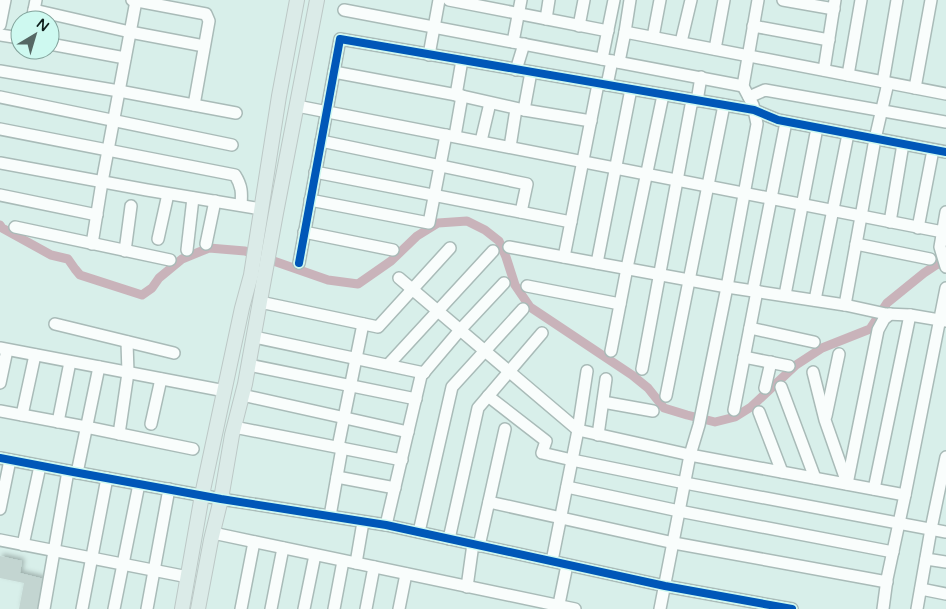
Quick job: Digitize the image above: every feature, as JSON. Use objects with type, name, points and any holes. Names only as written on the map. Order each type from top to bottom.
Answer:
[{"type":"main road","points":[[182,609],[202,495],[250,274],[279,96],[297,0]]},
{"type":"main road","points":[[198,609],[234,427],[249,365],[317,0]]},
{"type":"street","points":[[0,25],[5,0]]},
{"type":"street","points":[[92,244],[134,0],[206,14],[210,21],[194,105]]},
{"type":"street","points":[[429,55],[439,0]]},
{"type":"street","points":[[449,0],[608,31]]},
{"type":"street","points":[[516,70],[518,14],[521,0]]},
{"type":"street","points":[[546,19],[549,0]]},
{"type":"street","points":[[579,26],[584,0]]},
{"type":"street","points":[[611,60],[608,31],[614,0]]},
{"type":"street","points":[[564,257],[591,121],[611,60],[625,32],[630,0]]},
{"type":"street","points":[[653,37],[660,0]]},
{"type":"street","points":[[681,42],[691,0]]},
{"type":"street","points":[[715,49],[724,0]]},
{"type":"street","points":[[660,609],[690,455],[699,425],[727,287],[757,124],[754,110],[743,86],[758,0]]},
{"type":"street","points":[[783,0],[834,5],[824,70]]},
{"type":"street","points":[[848,74],[861,0]]},
{"type":"street","points":[[849,306],[856,244],[881,110],[897,0]]},
{"type":"street","points":[[915,88],[931,0]]},
{"type":"street","points":[[344,10],[743,86]]},
{"type":"street","points":[[60,16],[204,46]]},
{"type":"street","points":[[753,26],[828,40]]},
{"type":"street","points":[[625,32],[946,94]]},
{"type":"street","points":[[299,263],[340,39],[754,110],[786,122],[946,152]]},
{"type":"street","points":[[60,46],[125,58]]},
{"type":"street","points":[[310,200],[429,223],[440,166],[450,136],[459,96],[462,60]]},
{"type":"street","points":[[0,71],[236,113]]},
{"type":"street","points":[[334,72],[459,96],[520,110],[591,121]]},
{"type":"street","points":[[510,147],[531,72]]},
{"type":"street","points":[[642,369],[678,180],[701,77]]},
{"type":"street","points":[[596,263],[630,89]]},
{"type":"street","points":[[749,98],[765,90],[946,122]]},
{"type":"street","points":[[611,351],[663,95]]},
{"type":"street","points":[[0,97],[232,145]]},
{"type":"street","points":[[481,142],[490,103]]},
{"type":"street","points":[[666,396],[724,105]]},
{"type":"street","points":[[297,106],[943,232]]},
{"type":"street","points":[[734,410],[786,122]]},
{"type":"street","points":[[785,295],[817,128]]},
{"type":"street","points":[[0,129],[235,175],[240,182],[242,191],[241,206]]},
{"type":"street","points":[[815,300],[848,134]]},
{"type":"street","points":[[321,141],[528,184],[521,212]]},
{"type":"street","points":[[890,222],[903,144]]},
{"type":"street","points":[[918,228],[933,150]]},
{"type":"street","points":[[0,163],[168,194],[260,208]]},
{"type":"street","points":[[315,172],[571,222]]},
{"type":"street","points":[[158,239],[168,194]]},
{"type":"street","points":[[0,195],[97,215]]},
{"type":"street","points":[[187,250],[193,198]]},
{"type":"street","points":[[206,244],[215,201]]},
{"type":"street","points":[[125,251],[131,206]]},
{"type":"street","points":[[946,212],[940,247],[946,267]]},
{"type":"street","points":[[15,227],[170,260]]},
{"type":"street","points":[[304,232],[393,250]]},
{"type":"street","points":[[856,244],[930,259]]},
{"type":"street","points":[[509,247],[727,287],[815,300],[888,314],[943,320]]},
{"type":"street","points":[[260,302],[378,327],[450,248]]},
{"type":"street","points":[[388,365],[493,251]]},
{"type":"street","points":[[399,278],[578,430],[690,455],[905,495]]},
{"type":"street","points":[[386,525],[421,376],[460,330],[504,283]]},
{"type":"street","points":[[527,286],[620,304]]},
{"type":"street","points":[[883,609],[899,523],[943,320],[946,288]]},
{"type":"street","points":[[418,532],[452,387],[523,309]]},
{"type":"street","points":[[847,484],[878,330],[888,314]]},
{"type":"street","points":[[874,489],[910,315]]},
{"type":"street","points":[[55,324],[174,353]]},
{"type":"street","points":[[330,516],[344,417],[363,324]]},
{"type":"street","points":[[750,328],[814,342]]},
{"type":"street","points":[[449,539],[478,408],[542,333]]},
{"type":"street","points":[[254,337],[424,373]]},
{"type":"street","points":[[119,434],[128,373],[128,342]]},
{"type":"street","points":[[0,383],[4,349],[225,391]]},
{"type":"street","points":[[825,420],[839,354]]},
{"type":"street","points":[[22,415],[35,355]]},
{"type":"street","points":[[744,357],[789,366]]},
{"type":"street","points":[[58,422],[70,362]]},
{"type":"street","points":[[765,388],[771,362]]},
{"type":"street","points":[[249,365],[416,399]]},
{"type":"street","points":[[44,609],[54,551],[72,472],[86,427],[99,367]]},
{"type":"street","points":[[552,561],[578,430],[587,371]]},
{"type":"street","points":[[813,372],[825,420],[847,484]]},
{"type":"street","points":[[151,424],[161,379]]},
{"type":"street","points":[[598,435],[606,379]]},
{"type":"street","points":[[781,387],[814,478]]},
{"type":"street","points":[[242,395],[408,432]]},
{"type":"street","points":[[488,396],[546,441],[542,453],[685,483],[946,532]]},
{"type":"street","points":[[603,402],[652,411]]},
{"type":"street","points":[[0,411],[193,449]]},
{"type":"street","points":[[759,412],[782,472]]},
{"type":"street","points":[[234,427],[402,460]]},
{"type":"street","points":[[467,587],[476,545],[489,502],[505,429]]},
{"type":"street","points":[[917,609],[946,457]]},
{"type":"street","points":[[0,509],[5,459],[221,499],[386,525],[665,586],[792,609]]},
{"type":"street","points":[[22,545],[40,466]]},
{"type":"street","points":[[337,477],[395,488]]},
{"type":"street","points":[[82,609],[107,478]]},
{"type":"street","points":[[114,609],[139,484]]},
{"type":"street","points":[[566,487],[679,512],[893,552]]},
{"type":"street","points":[[147,609],[169,489]]},
{"type":"street","points":[[489,502],[674,543],[887,582]]},
{"type":"street","points":[[356,563],[363,522]]},
{"type":"street","points":[[213,533],[467,587],[528,604],[575,609]]},
{"type":"street","points":[[0,540],[188,577]]},
{"type":"street","points":[[241,609],[254,542]]},
{"type":"street","points":[[272,609],[283,548]]},
{"type":"street","points":[[304,609],[315,555]]},
{"type":"street","points":[[926,559],[946,562]]},
{"type":"street","points":[[334,609],[343,561]]},
{"type":"street","points":[[558,608],[567,564]]},
{"type":"street","points":[[366,609],[374,567]]},
{"type":"street","points":[[402,608],[406,574]]},
{"type":"street","points":[[920,589],[946,594]]},
{"type":"building","points":[[0,556],[22,561],[20,573],[44,579],[38,609],[19,609],[24,583],[0,578]]},
{"type":"waterway","points":[[0,225],[2,228],[51,255],[68,259],[80,275],[142,295],[182,259],[209,248],[245,251],[328,280],[358,284],[391,261],[417,236],[438,223],[467,221],[485,230],[499,241],[515,285],[530,307],[632,375],[648,388],[664,408],[715,422],[735,417],[751,407],[796,365],[822,348],[870,329],[887,303],[924,273],[946,261]]},
{"type":"cycle path","points":[[299,263],[340,39],[754,110],[778,120],[946,152]]},
{"type":"cycle path","points":[[0,458],[221,499],[386,525],[665,586],[792,609]]}]
